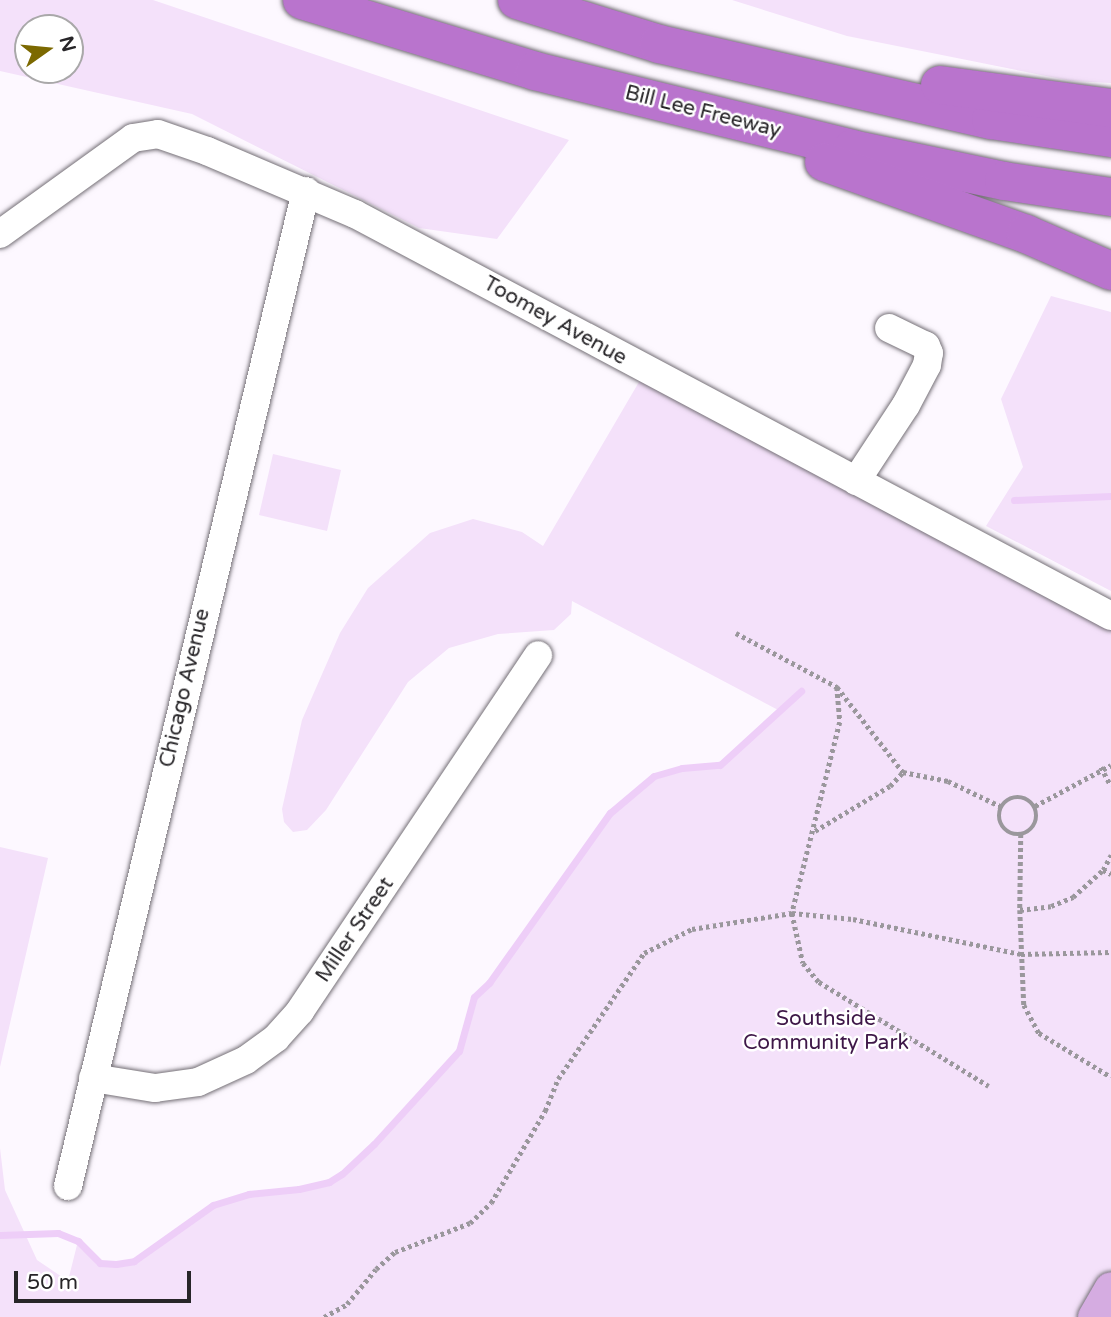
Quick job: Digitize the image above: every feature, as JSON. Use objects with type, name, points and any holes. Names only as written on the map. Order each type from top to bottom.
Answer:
[{"type":"highway","name":"Bill Lee Freeway","points":[[302,0],[536,71],[852,149],[1004,180],[1111,197]]},
{"type":"highway","points":[[516,0],[659,44],[991,120],[1111,138]]},
{"type":"highway","points":[[659,44],[1111,108]]},
{"type":"highway","points":[[655,100],[890,187],[971,213],[1111,271]]},
{"type":"main road","points":[[1095,1317],[1111,1289]]},
{"type":"street","name":"Toomey Avenue","points":[[0,234],[134,138],[149,134],[207,151],[306,191],[483,281],[1111,617]]},
{"type":"street","name":"Chicago Avenue","points":[[68,1186],[306,191]]},
{"type":"street","points":[[856,481],[906,405],[927,365],[929,353],[926,346],[888,328]]},
{"type":"street","name":"Miller Street","points":[[93,1078],[135,1086],[173,1087],[230,1069],[276,1038],[300,1011],[538,655]]},
{"type":"path","points":[[736,633],[837,687],[903,772],[948,781],[1000,806]]},
{"type":"path","points":[[837,687],[840,722],[815,831],[792,913],[803,962],[819,982],[989,1086]]},
{"type":"path","points":[[1035,806],[1101,767],[1111,765]]},
{"type":"path","points":[[1101,767],[1111,786]]},
{"type":"path","points":[[815,831],[890,786],[903,772]]},
{"type":"path","points":[[1011,797],[1024,797],[1035,806],[1035,825],[1021,834],[1011,834],[1002,827],[998,817],[1000,806],[1011,797]]},
{"type":"path","points":[[1021,834],[1020,910],[1024,1004],[1039,1033],[1111,1077]]},
{"type":"path","points":[[1020,910],[1051,906],[1073,897],[1103,870],[1111,856]]},
{"type":"path","points":[[1103,870],[1111,874]]},
{"type":"path","points":[[324,1317],[347,1304],[376,1269],[395,1252],[470,1223],[491,1203],[545,1111],[558,1079],[644,953],[692,929],[792,913],[853,919],[1021,954],[1111,952]]},
{"type":"green space","points":[[0,0],[153,0],[569,140],[497,239],[419,228],[192,114],[58,84],[84,84],[84,14],[14,14],[14,74],[0,71]]},
{"type":"green space","points":[[732,0],[1111,0],[1111,83],[1071,81],[847,36]]},
{"type":"green space","points":[[1051,296],[1111,312],[1111,591],[986,526],[1023,467],[1001,399]]},
{"type":"green space","name":"Southside Community Park","points":[[646,370],[1111,617],[1111,1289],[1095,1317],[0,1317],[0,1148],[5,1190],[37,1260],[68,1281],[78,1241],[100,1263],[133,1261],[213,1205],[249,1194],[299,1189],[329,1182],[374,1144],[459,1052],[474,997],[489,983],[610,813],[654,776],[682,768],[720,765],[780,711],[572,601],[571,614],[554,630],[498,634],[449,648],[408,682],[326,810],[307,830],[293,832],[284,822],[282,809],[302,720],[340,633],[368,588],[430,533],[473,519],[522,532],[543,546]]},
{"type":"green space","points":[[273,454],[341,470],[327,531],[259,515]]},
{"type":"green space","points":[[0,847],[48,858],[0,1067]]},
{"type":"waterway","points":[[1014,500],[1111,496]]},
{"type":"waterway","points":[[0,1235],[58,1233],[78,1241],[100,1263],[134,1261],[213,1205],[249,1194],[299,1189],[329,1182],[342,1174],[374,1144],[459,1051],[474,997],[489,983],[610,813],[654,776],[682,768],[720,765],[801,691]]}]
